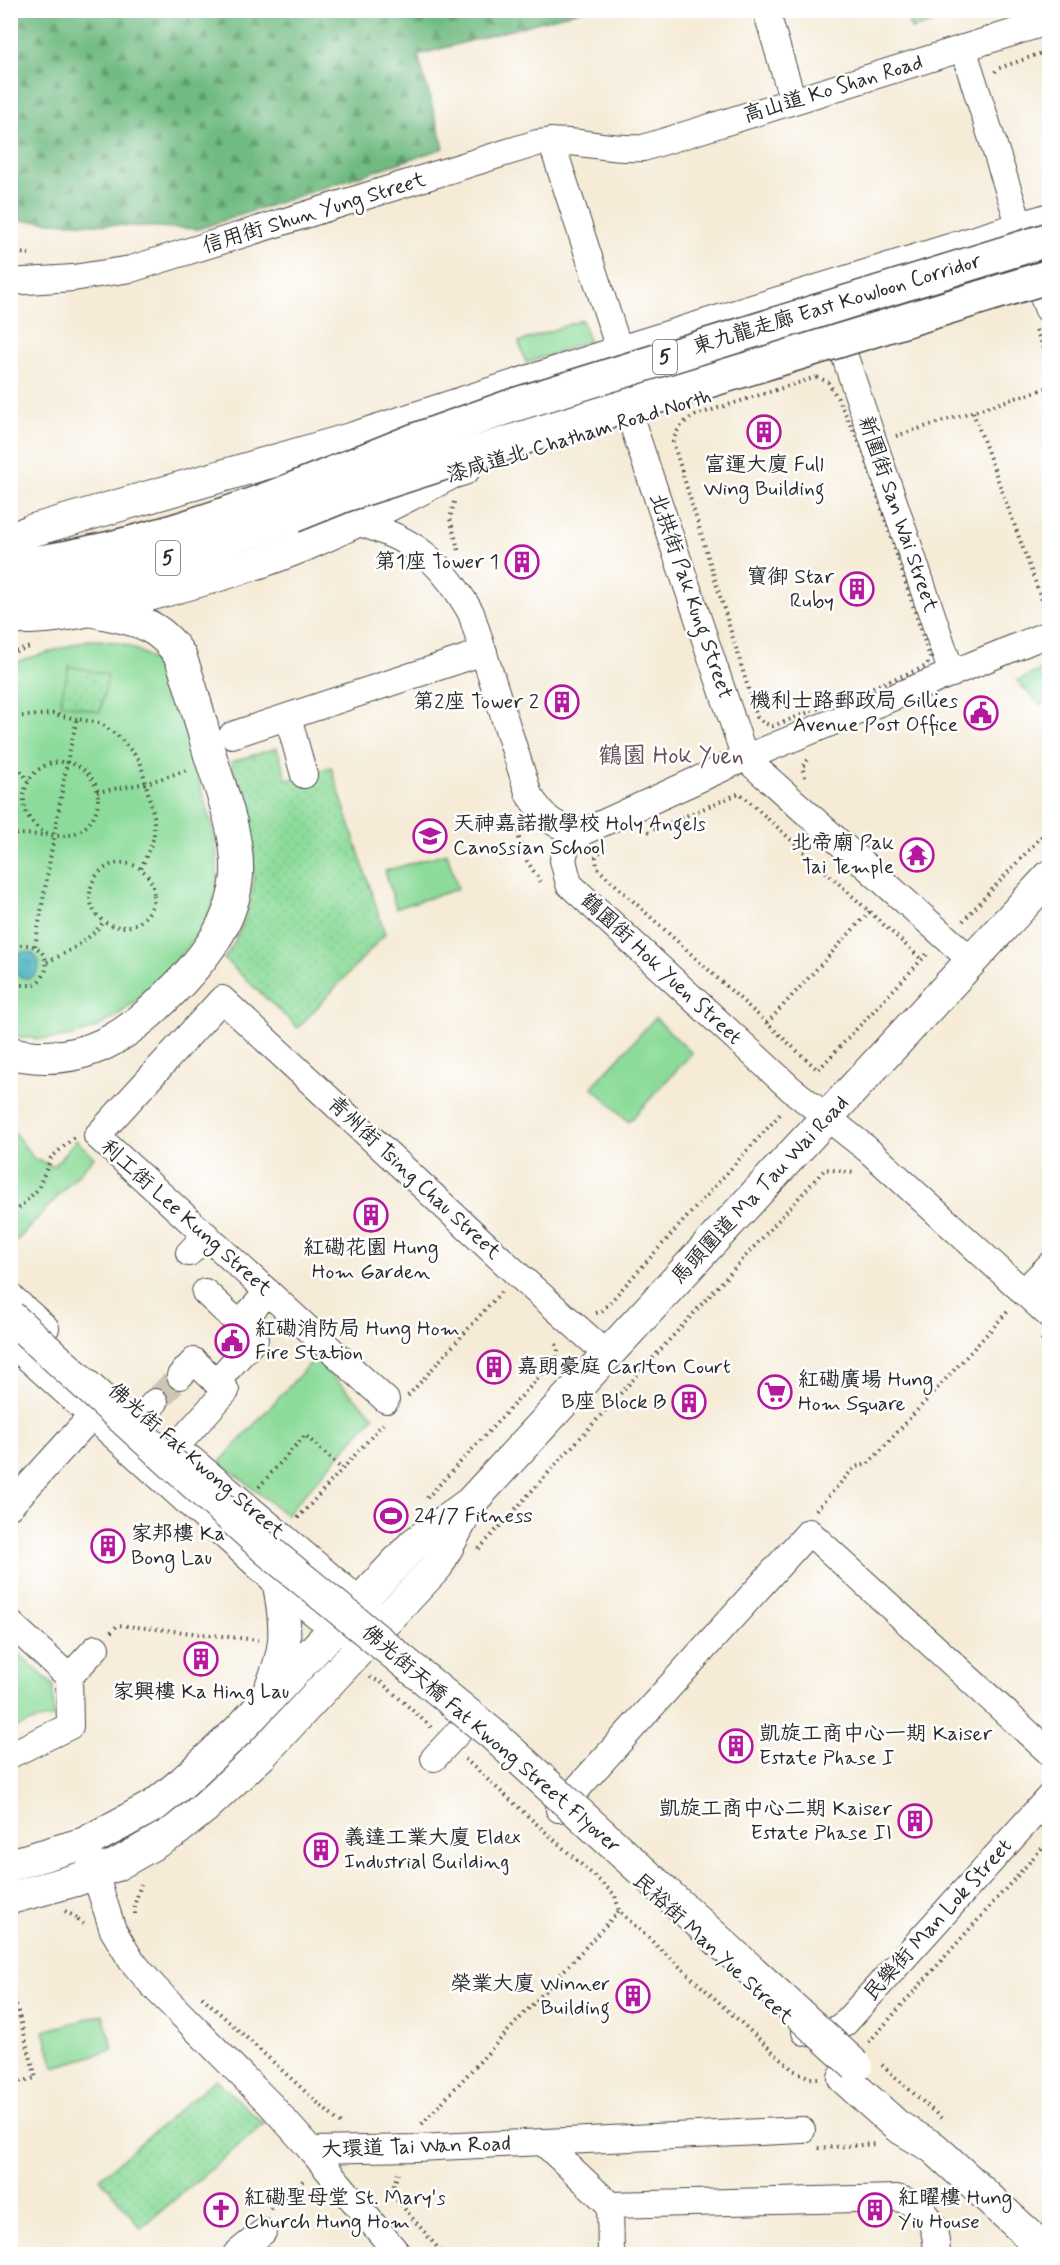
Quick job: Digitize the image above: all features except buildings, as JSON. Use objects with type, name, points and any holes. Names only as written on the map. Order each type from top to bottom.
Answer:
[{"type":"highway","name":"東九龍走廊 East Kowloon Corridor","points":[[289,504],[415,440],[514,405],[1035,233]]},
{"type":"highway","name":"東九龍走廊 East Kowloon Corridor","points":[[289,504],[345,495],[478,452],[1046,298]]},
{"type":"highway","name":"5","points":[[10,565],[42,563],[146,540],[232,513],[289,504]]},
{"type":"highway","name":"5","points":[[10,599],[189,553],[289,504]]},
{"type":"main road","points":[[10,540],[30,531],[354,438],[620,352],[1035,233],[1050,219]]},
{"type":"main road","points":[[1035,233],[1046,298]]},
{"type":"main road","name":"漆咸道北 Chatham Road North","points":[[10,618],[36,619],[92,610],[198,582],[304,545],[356,522],[451,473],[844,354],[1046,298]]},
{"type":"main road","points":[[10,1053],[51,1056],[82,1052],[112,1041],[138,1025],[206,953],[223,926],[234,894],[237,876],[234,841],[180,656],[172,644],[156,629],[143,623],[92,610]]},
{"type":"main road","name":"馬頭圍道 Ma Tau Wai Road","points":[[10,1865],[85,1843],[154,1805],[211,1758],[414,1544],[470,1503],[1050,876]]},
{"type":"main road","name":"佛光街天橋 Fat Kwong Street Flyover","points":[[10,1316],[274,1556],[491,1733],[853,2066],[897,2126],[934,2148],[1029,2244]]},
{"type":"main road","name":"佛光街天橋 Fat Kwong Street Flyover","points":[[10,1336],[273,1573],[482,1744],[853,2066]]},
{"type":"main road","name":"馬頭圍道 Ma Tau Wai Road","points":[[10,1898],[116,1865],[155,1844],[204,1808],[261,1755],[437,1566],[470,1503]]},
{"type":"main road","points":[[262,1706],[281,1662],[285,1642],[285,1622],[279,1585]]},
{"type":"street","points":[[766,10],[793,101]]},
{"type":"street","name":"高山道 Ko Shan Road","points":[[615,149],[643,148],[1050,21]]},
{"type":"street","points":[[963,48],[1035,233]]},
{"type":"street","points":[[551,141],[620,352]]},
{"type":"street","name":"信用街 Shun Yung Street","points":[[10,282],[73,278],[131,269],[537,143],[576,141],[615,149]]},
{"type":"street","name":"新圍街 San Wai Street","points":[[844,354],[952,674]]},
{"type":"street","name":"北拱街 Pak Kung Street","points":[[631,420],[745,758],[971,960]]},
{"type":"street","points":[[356,522],[385,531],[403,540],[436,564],[456,587],[471,613],[529,795],[542,813],[557,826],[581,832],[745,758],[1050,633]]},
{"type":"street","points":[[232,735],[484,652]]},
{"type":"street","points":[[288,717],[304,776]]},
{"type":"street","name":"鶴園街 Hok Yuen Street","points":[[581,832],[566,847],[563,860],[569,884],[779,1078],[867,1149],[1016,1301],[1050,1316]]},
{"type":"street","name":"利工街 Lee Kung Street","points":[[222,999],[97,1136],[197,1244],[268,1292],[386,1400]]},
{"type":"street","name":"青州街 Tsing Chau Street","points":[[222,999],[517,1275],[608,1355]]},
{"type":"street","points":[[1016,1301],[1050,1265]]},
{"type":"street","points":[[205,1292],[255,1339],[216,1382]]},
{"type":"street","points":[[239,1324],[268,1292]]},
{"type":"street","name":"佛光街 Fat Kwong Street","points":[[10,1296],[149,1409],[176,1447],[385,1622]]},
{"type":"street","name":"佛光街 Fat Kwong Street","points":[[10,1342],[95,1412],[120,1441],[279,1585],[336,1628]]},
{"type":"street","points":[[153,1472],[226,1391],[194,1361],[180,1376]]},
{"type":"street","points":[[120,1441],[149,1409]]},
{"type":"street","points":[[10,1506],[95,1412]]},
{"type":"street","points":[[559,1809],[809,1532],[1050,1753]]},
{"type":"street","points":[[10,1623],[69,1677]]},
{"type":"street","points":[[336,1628],[364,1645]]},
{"type":"street","name":"民裕街 Man Yue Street","points":[[364,1645],[403,1673],[449,1742],[559,1809],[795,2025],[811,2034],[820,2035]]},
{"type":"street","points":[[10,1755],[70,1726],[69,1677],[96,1648]]},
{"type":"street","name":"民樂街 Man Lok Street","points":[[820,2035],[838,2029],[845,2023],[1050,1796]]},
{"type":"street","name":"大環道 Tai Wan Road","points":[[85,1843],[113,1930],[142,1974],[272,2105],[311,2150],[544,2143],[794,2128]]},
{"type":"street","points":[[544,2143],[610,2205],[897,2198],[909,2201],[927,2214],[933,2224],[937,2254]]},
{"type":"street","points":[[311,2150],[398,2254]]},
{"type":"street","points":[[610,2205],[611,2254]]},
{"type":"street","points":[[236,2254],[263,2232]]},
{"type":"path","points":[[992,76],[997,69],[1050,50]]},
{"type":"path","points":[[1046,298],[1050,362]]},
{"type":"path","points":[[817,377],[828,382],[863,450],[930,658],[927,665],[922,668],[773,726],[757,717],[673,442],[683,422],[696,415],[817,377]]},
{"type":"path","points":[[890,427],[893,437],[1050,387]]},
{"type":"path","points":[[973,412],[1047,614],[1050,613]]},
{"type":"path","points":[[456,497],[450,519],[463,562]]},
{"type":"path","points":[[10,653],[33,646]]},
{"type":"path","points":[[10,717],[53,714],[100,723],[119,737],[140,761],[154,816],[154,837],[141,869]]},
{"type":"path","points":[[35,946],[67,762],[77,719]]},
{"type":"path","points":[[10,756],[28,781]]},
{"type":"path","points":[[807,780],[802,767],[806,761],[816,756]]},
{"type":"path","points":[[10,834],[54,836],[75,834],[84,829],[96,812],[97,792],[87,772],[67,762],[45,765],[28,781],[24,792],[23,804],[33,824],[43,832],[54,836]]},
{"type":"path","points":[[97,792],[147,783],[189,770]]},
{"type":"path","points":[[603,851],[596,857],[597,868],[818,1070],[921,958],[740,793],[645,833]]},
{"type":"path","points":[[961,924],[1050,827]]},
{"type":"path","points":[[527,861],[536,859]]},
{"type":"path","points":[[122,862],[141,869],[149,877],[154,898],[145,919],[136,925],[124,928],[103,922],[91,906],[90,885],[95,876],[102,869],[122,862]]},
{"type":"path","points":[[767,1023],[870,912]]},
{"type":"path","points":[[47,962],[63,955],[97,930],[103,922]]},
{"type":"path","points":[[10,952],[22,945],[35,946],[47,962],[44,976],[34,985],[20,985],[10,979]]},
{"type":"path","points":[[587,1305],[596,1313],[602,1311],[783,1111]]},
{"type":"path","points":[[10,1216],[38,1189],[51,1158],[78,1133]]},
{"type":"path","points":[[475,1554],[811,1184]]},
{"type":"path","points":[[809,1532],[809,1519],[855,1467],[868,1464],[1016,1301]]},
{"type":"path","points":[[255,1490],[305,1436],[342,1469]]},
{"type":"path","points":[[96,1648],[118,1625],[259,1640]]},
{"type":"path","points":[[361,1678],[376,1678],[449,1742],[615,1895],[620,1911],[793,2070],[810,2078],[853,2066],[1050,1839]]},
{"type":"path","points":[[135,1903],[135,1915]]},
{"type":"path","points":[[416,2130],[620,1911]]},
{"type":"path","points":[[10,1982],[36,2078],[10,2084]]},
{"type":"path","points":[[200,1995],[348,2130]]},
{"type":"path","points":[[853,2066],[919,2098]]},
{"type":"path","points":[[400,2166],[391,2193],[443,2254]]},
{"type":"path","points":[[996,2254],[1029,2244]]},
{"type":"green space","points":[[11,10],[580,11],[418,55],[444,148],[198,229],[11,220]]},
{"type":"green space","points":[[905,10],[973,10],[973,11],[911,29]]},
{"type":"green space","points":[[582,320],[589,341],[526,363],[519,342]]},
{"type":"green space","points":[[88,640],[122,644],[132,648],[151,659],[168,675],[212,826],[217,860],[215,894],[208,916],[182,954],[150,988],[116,1016],[98,1027],[58,1038],[36,1039],[11,1035],[10,664]]},
{"type":"green space","points":[[69,666],[108,675],[100,712],[60,703]]},
{"type":"green space","points":[[1049,666],[1049,697],[1041,706],[1017,681]]},
{"type":"green space","points":[[277,748],[287,780],[331,767],[385,934],[298,1028],[224,959],[239,933],[248,909],[253,885],[254,862],[246,815],[231,762]]},
{"type":"green space","points":[[447,853],[458,889],[396,908],[385,871]]},
{"type":"green space","points":[[655,1018],[692,1053],[629,1122],[592,1087]]},
{"type":"green space","points":[[11,1128],[34,1159],[54,1166],[76,1140],[94,1157],[11,1247]]},
{"type":"green space","points":[[314,1359],[374,1416],[286,1515],[220,1462]]},
{"type":"green space","points":[[10,1645],[53,1685],[54,1717],[11,1729]]},
{"type":"green space","points":[[103,2014],[113,2050],[54,2067],[44,2031]]},
{"type":"green space","points":[[215,2079],[264,2124],[141,2228],[100,2178]]},
{"type":"water","points":[[26,952],[35,956],[39,965],[35,974],[26,978],[17,974],[13,965],[17,956]]},
{"type":"tunnel","points":[[155,1402],[180,1376]]},
{"type":"place","name":"富運大廈 Full Wing Building","points":[[764,432]]},
{"type":"place","name":"第1座 Tower 1","points":[[522,562]]},
{"type":"place","name":"寶御 Star Ruby","points":[[857,589]]},
{"type":"place","name":"第2座 Tower 2","points":[[562,702]]},
{"type":"place","name":"機利士路郵政局 Gillies Avenue Post Office","points":[[981,713]]},
{"type":"place","name":"天神嘉諾撒學校 Holy Angels Canossian School","points":[[430,836]]},
{"type":"place","name":"北帝廟 Pak Tai Temple","points":[[917,855]]},
{"type":"place","name":"紅磡花園 Hung Hom Garden","points":[[371,1215]]},
{"type":"place","name":"紅磡消防局 Hung Hom Fire Station","points":[[232,1341]]},
{"type":"place","name":"嘉朗豪庭 Carlton Court","points":[[494,1367]]},
{"type":"place","name":"紅磡廣場 Hung Hom Square","points":[[775,1392]]},
{"type":"place","name":"B座 Block B","points":[[689,1402]]},
{"type":"place","name":"24/7 Fitness","points":[[391,1516]]},
{"type":"place","name":"家邦樓 Ka Bong Lau","points":[[108,1546]]},
{"type":"place","name":"家興樓 Ka Hing Lau","points":[[201,1659]]},
{"type":"place","name":"凱旋工商中心一期 Kaiser Estate Phase I","points":[[736,1746]]},
{"type":"place","name":"凱旋工商中心二期 Kaiser Estate Phase II","points":[[915,1821]]},
{"type":"place","name":"義達工業大廈 Eldex Industrial Building","points":[[321,1850]]},
{"type":"place","name":"榮業大廈 Winner Building","points":[[633,1996]]},
{"type":"place","name":"紅磡聖母堂 St. Mary's Church Hung Hom","points":[[221,2210]]},
{"type":"place","name":"紅曜樓 Hung Yiu House","points":[[875,2210]]},
{"type":"district","name":"鶴園 Hok Yuen","points":[[671,756]]}]
